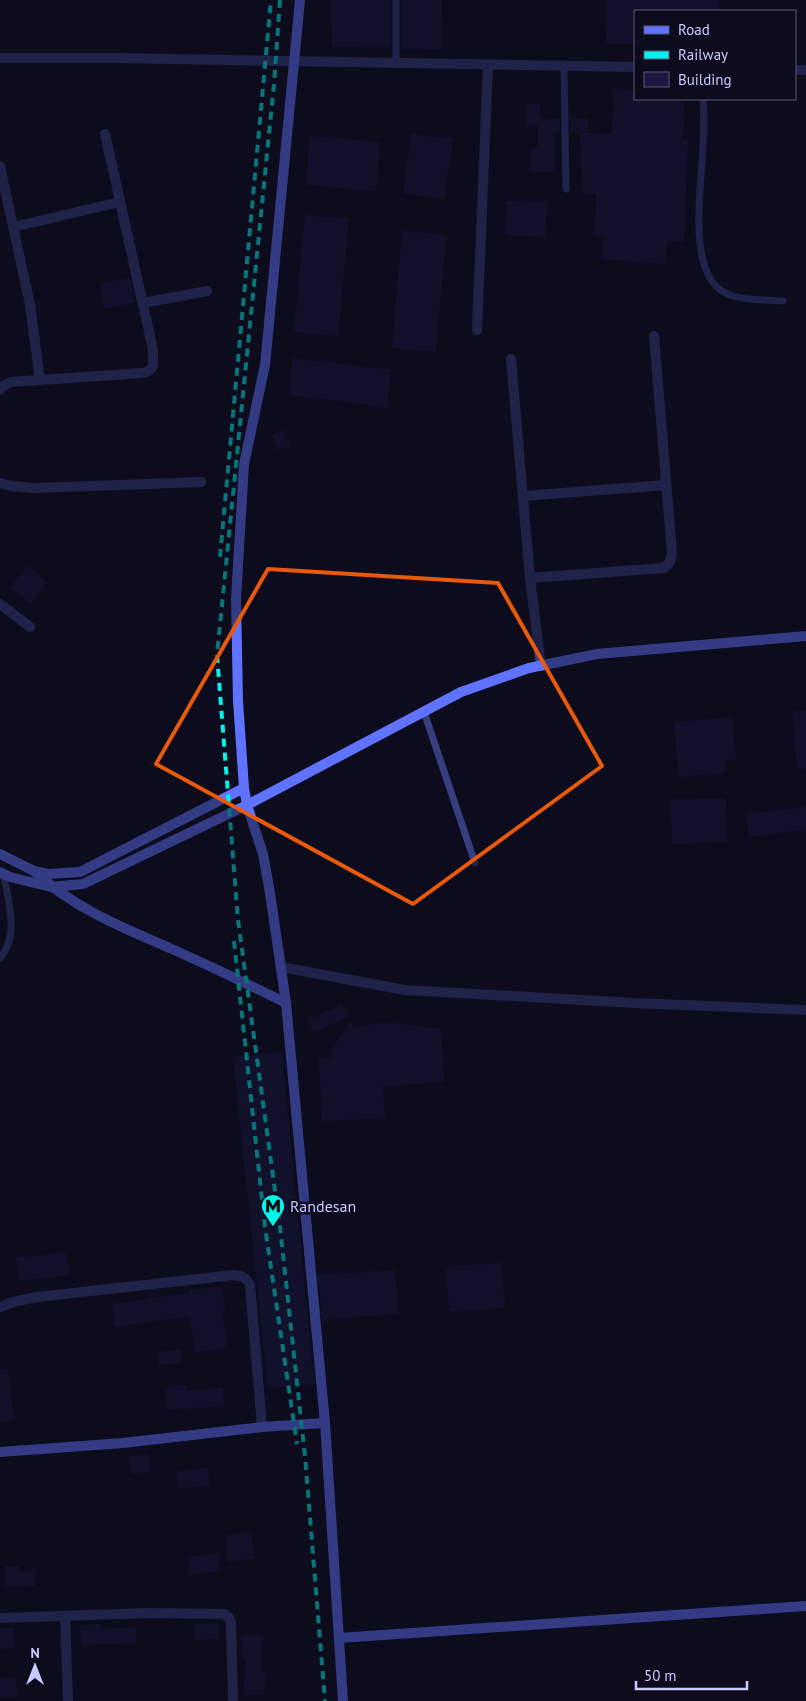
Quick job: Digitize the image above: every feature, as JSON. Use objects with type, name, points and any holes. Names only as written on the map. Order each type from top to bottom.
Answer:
[{"type":"street","points":[[300,0],[265,365],[244,464],[236,599],[238,701],[244,788],[270,892],[286,1003],[325,1423],[343,1701]]},
{"type":"street","points":[[0,58],[116,58],[634,67]]},
{"type":"street","points":[[477,330],[488,65]]},
{"type":"street","points":[[0,390],[11,382],[142,373],[149,371],[153,366],[154,360],[143,303],[105,134]]},
{"type":"street","points":[[0,166],[30,305],[40,380]]},
{"type":"street","points":[[13,227],[120,202]]},
{"type":"street","points":[[143,303],[207,291]]},
{"type":"street","points":[[530,578],[664,568],[668,566],[672,552],[654,336]]},
{"type":"street","points":[[511,359],[530,578],[541,666]]},
{"type":"street","points":[[0,483],[35,488],[201,482]]},
{"type":"street","points":[[523,496],[666,485]]},
{"type":"street","points":[[0,604],[30,627]]},
{"type":"street","points":[[1,872],[51,887],[83,884],[247,805],[462,692],[529,668],[598,654],[806,636]]},
{"type":"street","points":[[0,854],[34,871],[48,874],[80,872],[244,788]]},
{"type":"street","points":[[34,871],[51,887],[111,922],[234,976],[286,1003]]},
{"type":"street","points":[[281,967],[405,990],[806,1010]]},
{"type":"street","points":[[0,1307],[37,1297],[234,1275],[242,1276],[247,1279],[250,1285],[262,1426]]},
{"type":"street","points":[[0,1452],[123,1444],[262,1426],[325,1423]]},
{"type":"street","points":[[339,1638],[806,1606]]},
{"type":"street","points":[[0,1618],[149,1613],[225,1614],[231,1623],[233,1701]]},
{"type":"street","points":[[65,1616],[68,1701]]},
{"type":"lane","points":[[396,0],[396,64]]},
{"type":"lane","points":[[564,66],[566,189]]},
{"type":"lane","points":[[703,100],[700,239],[705,270],[717,288],[732,295],[750,299],[784,300]]},
{"type":"lane","points":[[424,712],[475,863]]},
{"type":"lane","points":[[0,958],[6,951],[11,928],[10,912],[1,872]]},
{"type":"highlighted area","points":[[268,569],[498,583],[602,766],[413,904],[156,764]]},
{"type":"building","points":[[331,0],[391,0],[391,46],[332,47]]},
{"type":"building","points":[[401,0],[442,0],[441,50],[401,49]]},
{"type":"building","points":[[607,0],[719,0],[719,10],[634,10],[634,44],[606,44]]},
{"type":"building","points":[[614,89],[634,91],[634,100],[685,100],[682,139],[688,139],[684,242],[667,241],[665,264],[602,259],[604,236],[595,236],[596,194],[583,195],[580,133],[611,134],[615,102],[613,101]]},
{"type":"building","points":[[527,104],[540,104],[540,119],[560,118],[560,132],[555,132],[555,172],[531,172],[531,149],[538,149],[538,125],[527,125]]},
{"type":"building","points":[[570,118],[588,118],[589,131],[570,132]]},
{"type":"building","points":[[411,134],[453,139],[444,199],[403,193]]},
{"type":"building","points":[[310,136],[380,142],[376,191],[306,185]]},
{"type":"building","points":[[506,201],[547,203],[545,237],[505,235]]},
{"type":"building","points":[[305,215],[349,219],[338,336],[294,332]]},
{"type":"building","points":[[402,231],[446,235],[436,352],[392,348]]},
{"type":"building","points":[[130,277],[135,302],[105,309],[100,284]]},
{"type":"building","points":[[293,358],[391,370],[387,407],[289,395]]},
{"type":"building","points":[[284,430],[290,446],[278,450],[272,435]]},
{"type":"building","points":[[27,566],[47,582],[31,603],[10,587]]},
{"type":"building","points":[[806,710],[806,769],[797,769],[792,711]]},
{"type":"building","points":[[732,717],[736,760],[725,761],[725,773],[679,777],[674,722]]},
{"type":"building","points":[[726,798],[727,842],[672,844],[671,799]]},
{"type":"building","points":[[806,807],[806,830],[749,837],[746,814]]},
{"type":"building","points":[[342,1004],[348,1017],[314,1032],[308,1020]]},
{"type":"building","points":[[351,1022],[353,1028],[384,1022],[441,1029],[444,1082],[383,1086],[385,1118],[322,1121],[319,1059],[330,1058],[333,1047]]},
{"type":"building","name":"Randesan","points":[[282,1052],[314,1384],[268,1388],[233,1057]]},
{"type":"building","points":[[66,1252],[70,1275],[19,1281],[16,1258]]},
{"type":"building","points":[[502,1263],[505,1308],[449,1311],[446,1266]]},
{"type":"building","points":[[395,1270],[399,1314],[322,1319],[318,1275]]},
{"type":"building","points":[[222,1286],[225,1310],[222,1310],[227,1348],[195,1352],[190,1316],[115,1327],[112,1304],[190,1293],[189,1290]]},
{"type":"building","points":[[181,1350],[181,1363],[159,1365],[159,1351]]},
{"type":"building","points":[[0,1369],[8,1369],[14,1420],[0,1422]]},
{"type":"building","points":[[187,1385],[187,1390],[223,1388],[224,1406],[167,1410],[166,1386]]},
{"type":"building","points":[[148,1454],[151,1471],[131,1474],[128,1457]]},
{"type":"building","points":[[208,1468],[209,1485],[178,1489],[176,1471]]},
{"type":"building","points":[[251,1532],[255,1558],[228,1562],[225,1535]]},
{"type":"building","points":[[218,1554],[220,1571],[190,1574],[188,1557]]},
{"type":"building","points":[[5,1566],[19,1566],[19,1571],[35,1571],[35,1586],[5,1587]]},
{"type":"building","points":[[218,1623],[219,1639],[195,1640],[194,1624]]},
{"type":"building","points":[[100,1624],[101,1629],[136,1627],[136,1643],[81,1645],[80,1625]]},
{"type":"building","points":[[0,1628],[14,1628],[15,1648],[0,1649]]},
{"type":"building","points":[[242,1635],[262,1635],[261,1672],[265,1672],[264,1695],[244,1695],[245,1658],[241,1658]]},
{"type":"building","points":[[16,1677],[17,1697],[0,1698],[0,1678]]},
{"type":"railway","points":[[220,557],[271,0]]},
{"type":"railway","points":[[280,0],[274,84],[217,655],[238,920],[280,1227],[305,1456],[325,1701]]},
{"type":"railway","points":[[234,941],[265,1227],[297,1444]]},
{"type":"place","name":"Randesan","points":[[273,1227]]}]
